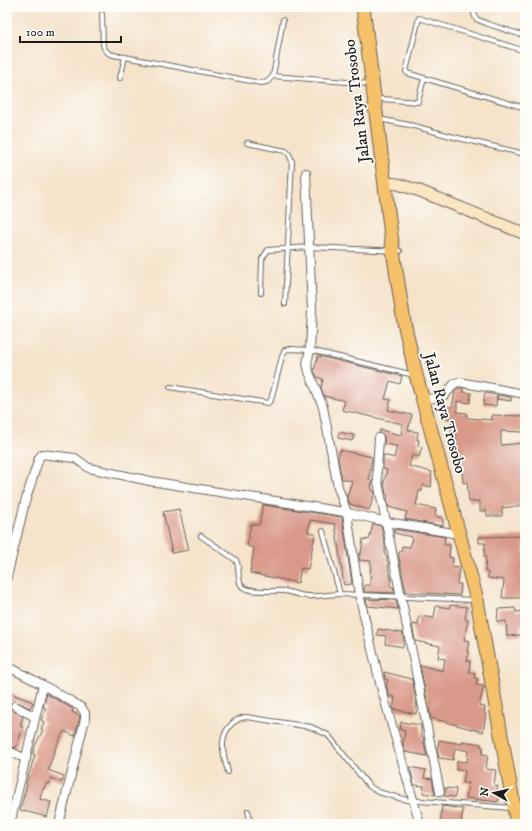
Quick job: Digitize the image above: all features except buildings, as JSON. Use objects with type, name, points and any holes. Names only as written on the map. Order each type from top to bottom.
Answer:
[{"type":"highway","name":"Jalan Raya Trosobo","points":[[363,7],[373,84],[396,184]]},
{"type":"highway","name":"Jalan Raya Trosobo","points":[[371,7],[388,100],[396,184],[396,251],[404,322],[416,375],[462,538],[488,622],[525,822]]},
{"type":"highway","name":"Jalan Raya Trosobo","points":[[396,251],[411,323],[435,398],[462,538],[477,600],[517,824]]},
{"type":"main road","points":[[396,184],[450,202],[525,234]]},
{"type":"street","points":[[306,173],[312,310],[308,350],[308,372],[324,407],[356,594],[411,800],[420,824]]},
{"type":"street","points":[[435,398],[449,392],[455,383],[459,382],[525,394]]},
{"type":"street","points":[[379,438],[377,470],[378,482],[440,792]]},
{"type":"street","points":[[7,577],[25,502],[39,458],[42,454],[75,458],[89,468],[150,481],[343,512],[462,538]]},
{"type":"street","points":[[7,666],[81,707],[85,715],[59,824]]},
{"type":"street","points":[[10,824],[43,685]]},
{"type":"street","points":[[14,706],[35,717]]},
{"type":"street","points":[[7,750],[26,759]]},
{"type":"lane","points":[[475,7],[474,14],[479,20],[525,36]]},
{"type":"lane","points":[[102,14],[103,45],[106,53],[261,83],[268,82],[273,76],[283,20]]},
{"type":"lane","points":[[525,51],[419,18],[406,71],[407,73],[525,108]]},
{"type":"lane","points":[[120,78],[124,56]]},
{"type":"lane","points":[[273,76],[373,84]]},
{"type":"lane","points":[[388,100],[418,102],[424,78]]},
{"type":"lane","points":[[390,121],[525,154]]},
{"type":"lane","points":[[248,143],[286,151],[291,157],[292,164],[285,304]]},
{"type":"lane","points":[[261,293],[262,259],[268,250],[309,247],[396,251]]},
{"type":"lane","points":[[170,387],[268,403],[271,400],[285,350],[290,349],[308,350],[416,375]]},
{"type":"lane","points":[[323,531],[340,594]]},
{"type":"lane","points":[[201,536],[236,560],[238,563],[239,579],[244,588],[260,591],[283,591],[308,596],[356,594],[477,600]]},
{"type":"lane","points":[[228,772],[223,747],[226,731],[233,722],[240,718],[246,717],[311,727],[328,735],[369,786],[378,792],[411,800],[514,808]]},
{"type":"lane","points":[[248,811],[251,824]]},
{"type":"lane","points":[[316,823],[322,824]]}]
